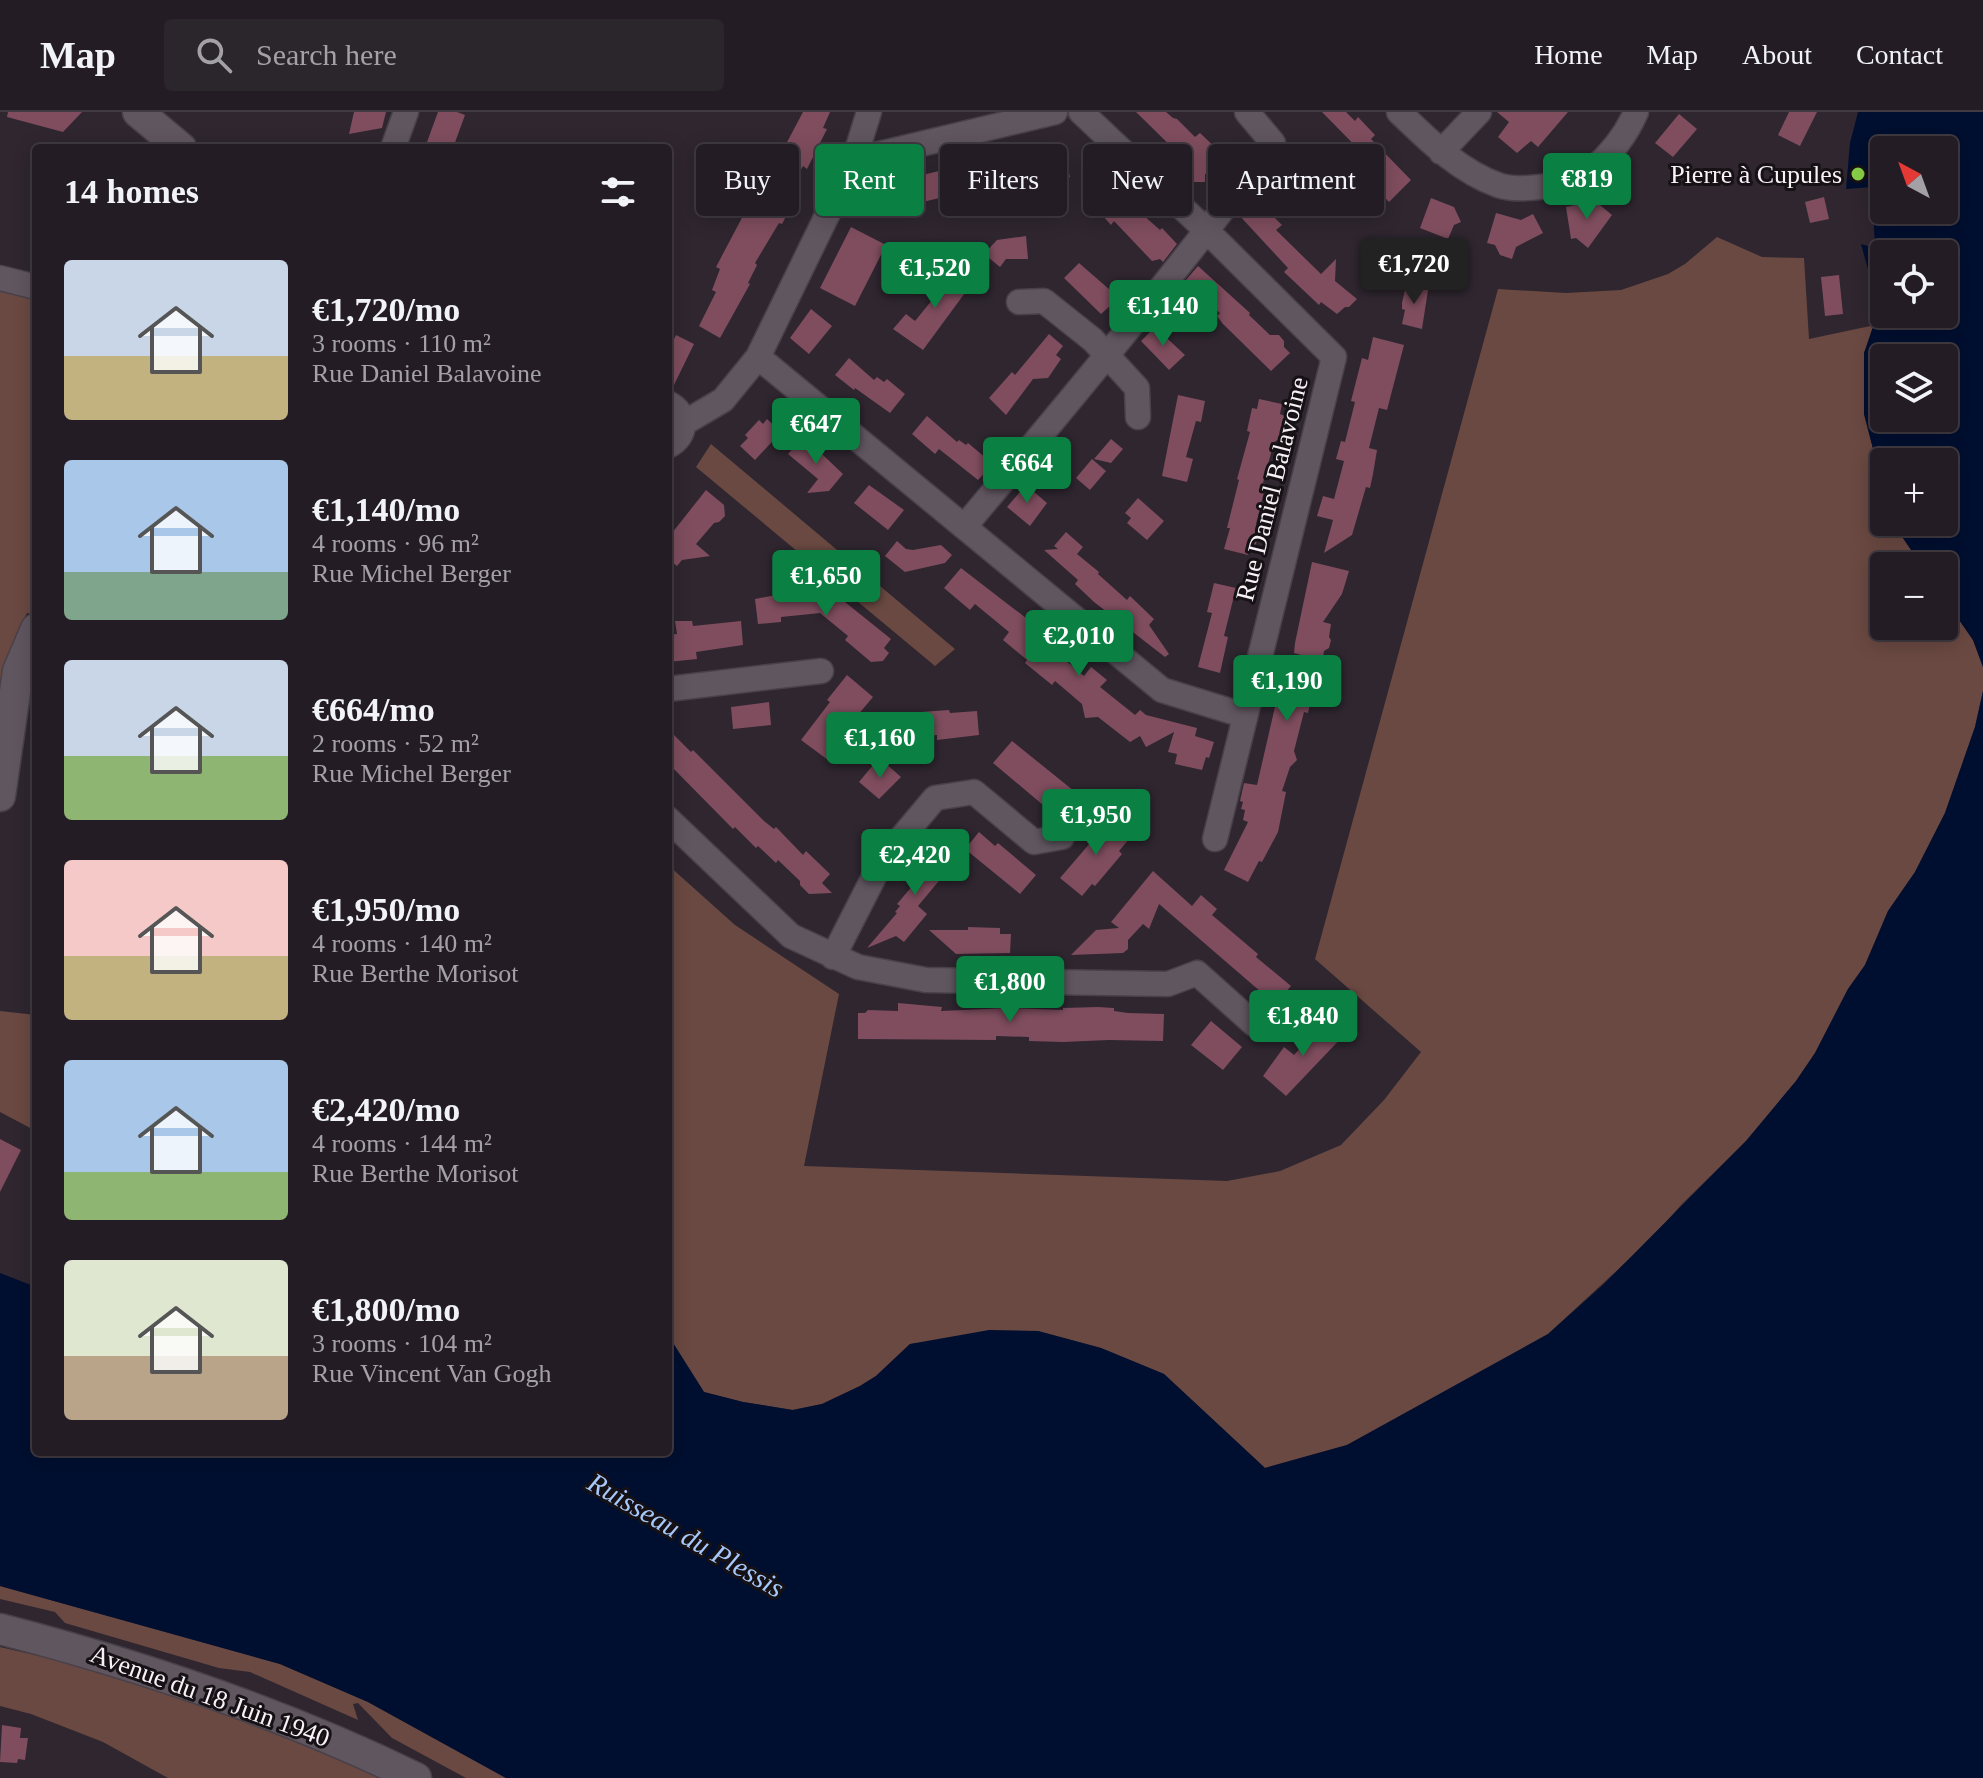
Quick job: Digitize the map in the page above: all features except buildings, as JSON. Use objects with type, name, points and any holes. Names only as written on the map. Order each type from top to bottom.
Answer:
[{"type":"street","points":[[138,112],[176,144]]},
{"type":"street","points":[[394,144],[406,112]]},
{"type":"street","points":[[859,144],[869,112]]},
{"type":"street","points":[[921,144],[1055,112]]},
{"type":"street","name":"Rue Daniel Balavoine","points":[[1081,112],[1334,357],[1243,715],[1215,839]]},
{"type":"street","points":[[964,527],[1107,356],[1273,143],[1247,112]]},
{"type":"street","points":[[1399,112],[1441,152],[1499,186],[1540,189],[1590,173],[1626,134],[1636,112]]},
{"type":"street","points":[[1441,152],[1479,112]]},
{"type":"street","points":[[684,423],[723,400],[758,357],[827,216]]},
{"type":"street","points":[[0,278],[32,286]]},
{"type":"street","points":[[1019,302],[1044,301],[1093,340],[1137,388],[1138,417]]},
{"type":"street","points":[[758,357],[1162,690],[1243,715]]},
{"type":"street","points":[[672,406],[679,410],[684,423],[681,436],[672,443]]},
{"type":"street","points":[[0,796],[18,671],[32,638]]},
{"type":"street","points":[[672,689],[821,671]]},
{"type":"street","points":[[833,957],[882,861],[935,798],[974,792],[1034,842],[1062,837]]},
{"type":"street","points":[[672,823],[791,936],[858,967],[926,980],[1168,984],[1197,973],[1254,1024]]},
{"type":"street","name":"Avenue du 18 Juin 1940","points":[[0,1629],[90,1652],[284,1718],[416,1778]]},
{"type":"shaded area","points":[[1717,237],[1762,257],[1804,258],[1809,339],[1870,326],[1874,328],[1864,353],[1864,414],[1873,448],[1870,448],[1870,536],[1902,536],[1912,552],[1870,552],[1870,640],[1958,640],[1958,618],[1973,640],[1983,667],[1983,691],[1975,727],[1945,813],[1915,872],[1888,911],[1865,965],[1848,989],[1815,1053],[1746,1141],[1651,1239],[1548,1334],[1347,1445],[1265,1468],[1164,1374],[1101,1348],[1038,1331],[910,1344],[876,1376],[860,1386],[822,1404],[792,1410],[704,1392],[672,1341],[672,869],[735,925],[839,994],[804,1166],[1227,1181],[1280,1171],[1341,1145],[1384,1100],[1421,1052],[1315,959],[1498,289],[1566,293],[1621,290],[1668,274]]},
{"type":"shaded area","points":[[0,286],[32,293],[32,613],[27,613],[16,635],[0,701]]},
{"type":"shaded area","points":[[711,444],[955,649],[935,666],[696,467]]},
{"type":"shaded area","points":[[0,1011],[32,1015],[32,1129],[0,1112]]},
{"type":"shaded area","points":[[0,1586],[280,1664],[368,1702],[506,1778],[466,1778],[392,1738],[358,1703],[353,1704],[358,1720],[250,1672],[219,1668],[65,1623],[55,1612],[0,1599]]},
{"type":"shaded area","points":[[0,1647],[65,1662],[262,1723],[382,1778],[168,1778],[103,1742],[31,1714],[0,1706]]},
{"type":"water","points":[[1858,112],[1983,112],[1983,667],[1973,640],[1958,618],[1958,552],[1912,552],[1902,536],[1958,536],[1958,448],[1873,448],[1864,414],[1864,353],[1873,328],[1958,328],[1958,240],[1875,240],[1874,224],[1958,224],[1958,136],[1870,136],[1870,187],[1846,189],[1850,143]]},
{"type":"water","points":[[1861,244],[1870,247],[1870,276]]},
{"type":"water","name":"Ruisseau du Plessis","points":[[1983,691],[1983,1778],[506,1778],[368,1702],[280,1664],[0,1586],[0,1273],[32,1285],[32,1456],[672,1456],[672,1341],[704,1392],[793,1410],[822,1404],[860,1386],[876,1376],[910,1344],[989,1330],[1038,1331],[1101,1348],[1164,1374],[1265,1468],[1347,1445],[1548,1334],[1604,1284],[1746,1141],[1815,1053],[1848,989],[1865,965],[1888,911],[1915,872],[1945,813],[1975,727]]},
{"type":"place","name":"Pierre à Cupules","points":[[1858,174]]}]
